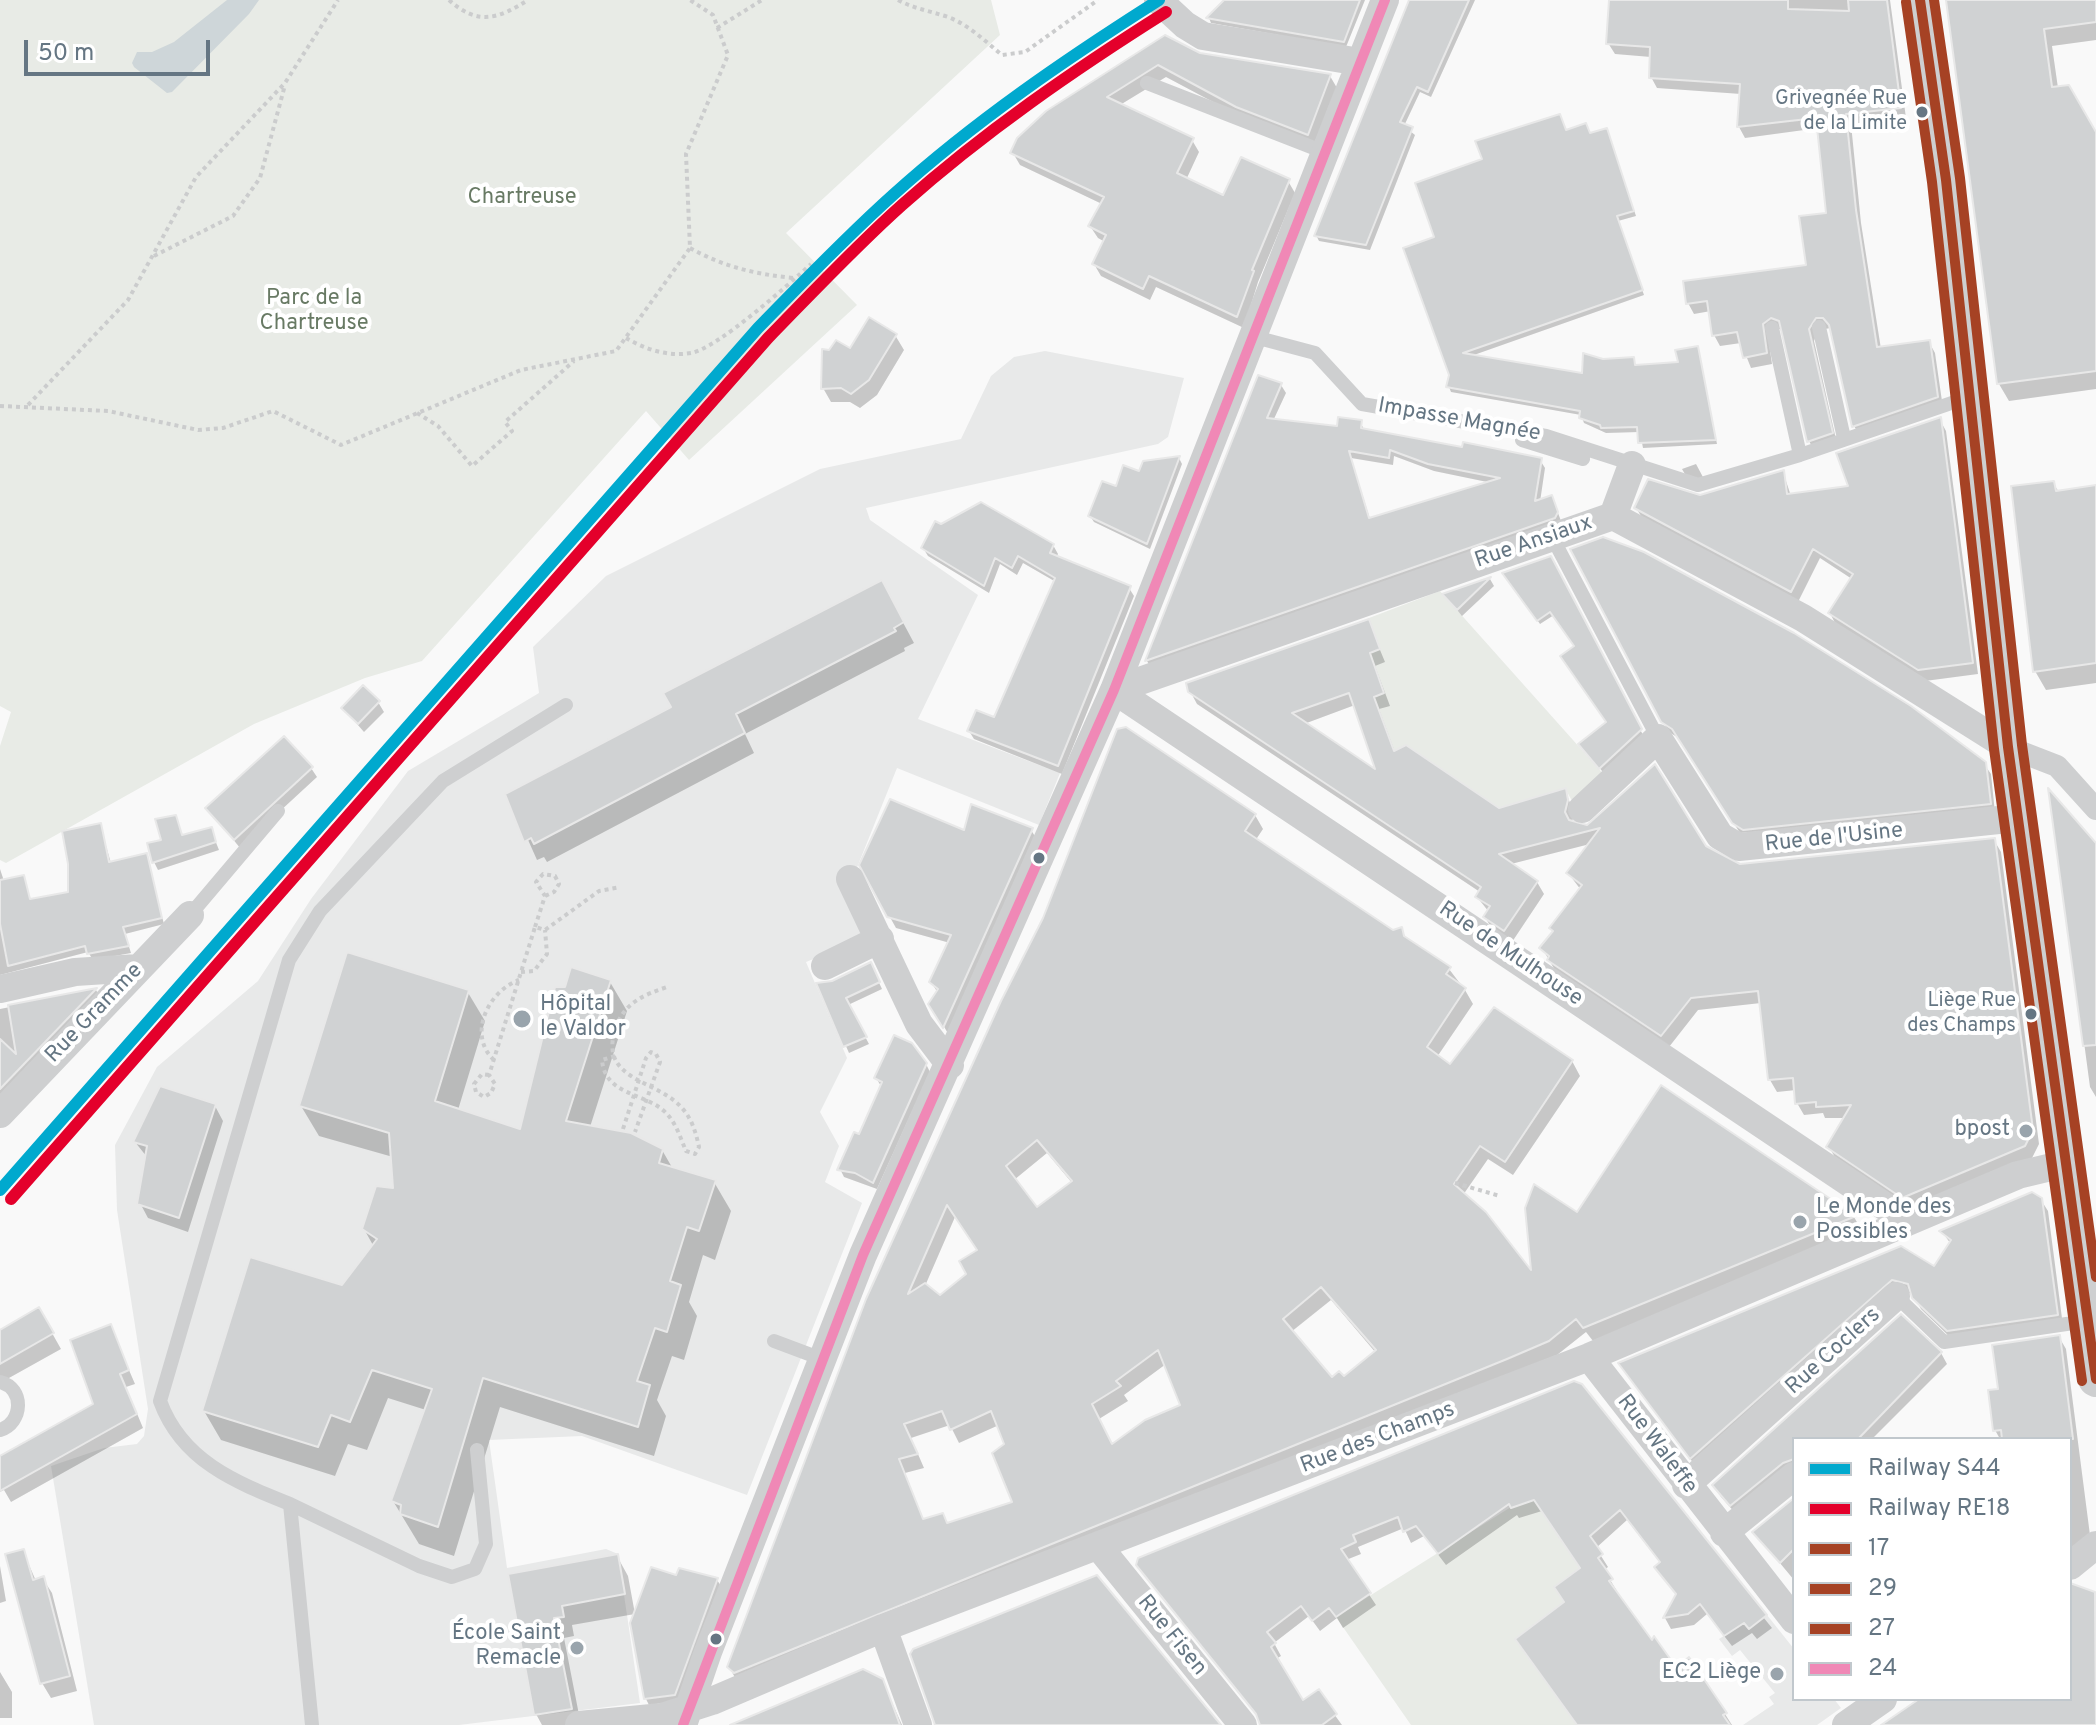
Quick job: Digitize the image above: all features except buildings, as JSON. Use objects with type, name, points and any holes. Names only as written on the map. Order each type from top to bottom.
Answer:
[{"type":"street","points":[[1158,0],[1185,25],[1203,36],[1360,62]]},
{"type":"street","points":[[687,1716],[863,1255],[1114,690],[1385,0]]},
{"type":"street","points":[[1920,0],[1946,180],[2008,747],[2096,1379]]},
{"type":"street","points":[[1613,516],[1631,469]]},
{"type":"street","name":"Rue Ansiaux","points":[[1114,690],[1551,535],[1613,516],[1803,618],[2008,747]]},
{"type":"street","name":"Rue de Mulhouse","points":[[1114,690],[1905,1220]]},
{"type":"street","points":[[1582,809],[1658,738]]},
{"type":"street","name":"Rue de l'Usine","points":[[1658,738],[1720,836],[1739,847],[2018,818]]},
{"type":"street","points":[[2008,747],[2057,766],[2096,809]]},
{"type":"street","points":[[850,879],[919,1024],[950,1065]]},
{"type":"street","name":"Rue Gramme","points":[[0,1114],[190,915]]},
{"type":"street","points":[[825,966],[880,939]]},
{"type":"street","points":[[0,989],[75,972],[138,968]]},
{"type":"street","name":"Rue des Champs","points":[[579,1725],[687,1716],[883,1628],[1589,1357],[1905,1220],[2018,1175],[2064,1164]]},
{"type":"street","name":"Rue Coclers","points":[[1686,1485],[1896,1296]]},
{"type":"street","name":"Rue Waleffe","points":[[1589,1357],[1792,1618]]},
{"type":"street","points":[[1724,1533],[1792,1478]]},
{"type":"street","points":[[2072,1564],[2096,1545]]},
{"type":"street","name":"Rue Fisen","points":[[1099,1547],[1243,1725]]},
{"type":"street","points":[[883,1628],[918,1725]]},
{"type":"lane","points":[[1147,83],[1324,152]]},
{"type":"lane","points":[[1819,327],[1844,438]]},
{"type":"lane","points":[[1772,328],[1800,455]]},
{"type":"lane","name":"Impasse Magnée","points":[[1251,336],[1315,353],[1362,404],[1546,436],[1631,469]]},
{"type":"lane","points":[[1389,417],[1494,431],[1698,485],[1800,455],[1969,397]]},
{"type":"lane","name":"Rue de l'Usine","points":[[1551,535],[1658,738]]},
{"type":"lane","points":[[477,1450],[486,1544],[475,1569],[452,1577],[419,1566],[290,1504],[224,1477],[169,1427],[160,1401],[289,960],[320,911],[443,781],[566,705]]},
{"type":"lane","points":[[190,915],[278,811]]},
{"type":"lane","name":"Rue Coclers","points":[[1896,1296],[1944,1342],[2087,1321]]},
{"type":"lane","points":[[774,1341],[822,1359]]},
{"type":"lane","points":[[0,1382],[7,1384],[17,1395],[18,1409],[15,1420],[0,1430]]},
{"type":"lane","points":[[290,1504],[312,1725]]},
{"type":"path","points":[[27,407],[128,300],[196,177],[285,83],[338,0]]},
{"type":"path","points":[[449,0],[465,14],[500,18],[528,0]]},
{"type":"path","points":[[0,406],[108,411],[198,430],[223,428],[273,411],[341,445],[521,370],[616,351],[690,248],[686,154],[728,55],[713,15],[690,0]]},
{"type":"path","points":[[717,28],[762,0]]},
{"type":"path","points":[[898,0],[917,11],[964,24],[1002,55],[1025,52],[1098,0]]},
{"type":"path","points":[[152,257],[233,216],[260,178],[285,83]]},
{"type":"path","points":[[690,248],[749,274],[795,278]]},
{"type":"path","points":[[626,338],[649,351],[692,353],[728,332],[811,264]]},
{"type":"path","points":[[417,413],[438,426],[472,466],[512,431],[505,422],[575,360]]},
{"type":"path","points":[[489,1075],[545,896],[554,892],[559,884],[555,876],[543,874],[536,882],[545,896]]},
{"type":"path","points":[[545,930],[599,891],[620,887]]},
{"type":"path","points":[[535,927],[545,930]]},
{"type":"path","points":[[521,972],[534,971],[547,954],[545,930]]},
{"type":"path","points":[[494,1060],[485,1052],[480,1034],[486,1012],[505,985],[519,980]]},
{"type":"path","points":[[615,1056],[602,1060],[602,1067],[620,1089],[667,1113],[686,1151],[695,1154],[699,1147],[689,1118],[680,1106],[621,1069],[615,1056],[613,1035],[629,1005],[667,987]]},
{"type":"path","points":[[623,1129],[646,1058],[651,1052],[660,1062],[635,1132]]},
{"type":"path","points":[[482,1074],[489,1075],[495,1084],[491,1093],[484,1097],[476,1092],[474,1084],[482,1074]]},
{"type":"path","points":[[1455,1183],[1500,1196]]},
{"type":"shaded area","points":[[227,0],[259,0],[172,92],[167,93],[134,67],[132,63],[137,52],[152,52],[174,42]]},
{"type":"shaded area","name":"Hôpital le Valdor","points":[[1045,351],[1184,378],[1168,437],[1158,444],[866,508],[870,520],[978,595],[918,719],[1060,773],[1039,825],[897,768],[856,870],[883,931],[806,962],[847,1058],[820,1112],[839,1146],[825,1182],[862,1203],[747,1495],[582,1436],[489,1440],[507,1568],[606,1549],[618,1554],[640,1703],[459,1725],[94,1725],[51,1466],[104,1448],[137,1444],[144,1436],[148,1409],[117,1210],[115,1145],[157,1067],[258,981],[311,899],[408,771],[539,693],[533,647],[606,576],[820,469],[961,439],[991,376],[1014,357]]},
{"type":"shaded area","name":"EC2 Liège","points":[[1767,1615],[1792,1646],[1792,1701],[1836,1701],[1841,1708],[1817,1725],[1743,1725],[1774,1704],[1769,1697],[1775,1693],[1740,1650],[1732,1656],[1719,1639],[1744,1623],[1750,1628]]},
{"type":"green space","name":"Chartreuse","points":[[0,0],[991,0],[1000,35],[786,233],[857,305],[689,460],[646,411],[422,661],[365,678],[254,724],[6,863],[0,860],[0,746],[11,712],[0,706]]},
{"type":"green space","points":[[1440,591],[1606,777],[1572,801],[1565,788],[1507,806],[1517,826],[1406,745],[1392,752],[1373,697],[1384,693],[1370,653],[1380,649],[1369,618]]},
{"type":"green space","points":[[1530,1495],[1580,1568],[1554,1587],[1564,1602],[1515,1639],[1577,1725],[1411,1725],[1336,1617]]},
{"type":"rail line","name":"S44","points":[[0,1190],[758,328],[824,260],[924,168],[989,116],[1159,0]]},
{"type":"rail line","name":"RE18","points":[[11,1199],[768,338],[817,287],[885,221],[965,152],[1064,79],[1166,12]]},
{"type":"transit line","name":"24","points":[[683,1725],[863,1255],[1114,690],[1385,0]]},
{"type":"transit line","name":"17","points":[[1920,0],[1946,180],[2008,747],[2096,1379]]},
{"type":"transit line","name":"27","points":[[1934,0],[1960,178],[2022,745],[2096,1277]]},
{"type":"transit line","name":"29","points":[[1906,2],[1932,182],[1994,749],[2082,1381]]},
{"type":"place","name":"Grivegnée Rue de la Limite","points":[[1922,112]]},
{"type":"place","name":"Liège Rue des Champs","points":[[2031,1014]]},
{"type":"place","name":"Hôpital le Valdor","points":[[522,1019]]},
{"type":"place","name":"bpost","points":[[2026,1131]]},
{"type":"place","name":"Le Monde des Possibles","points":[[1800,1222]]},
{"type":"place","name":"École Saint Remacle","points":[[577,1648]]},
{"type":"place","name":"EC2 Liège","points":[[1777,1674]]},
{"type":"park label","name":"Parc de la Chartreuse","points":[[314,312]]}]
